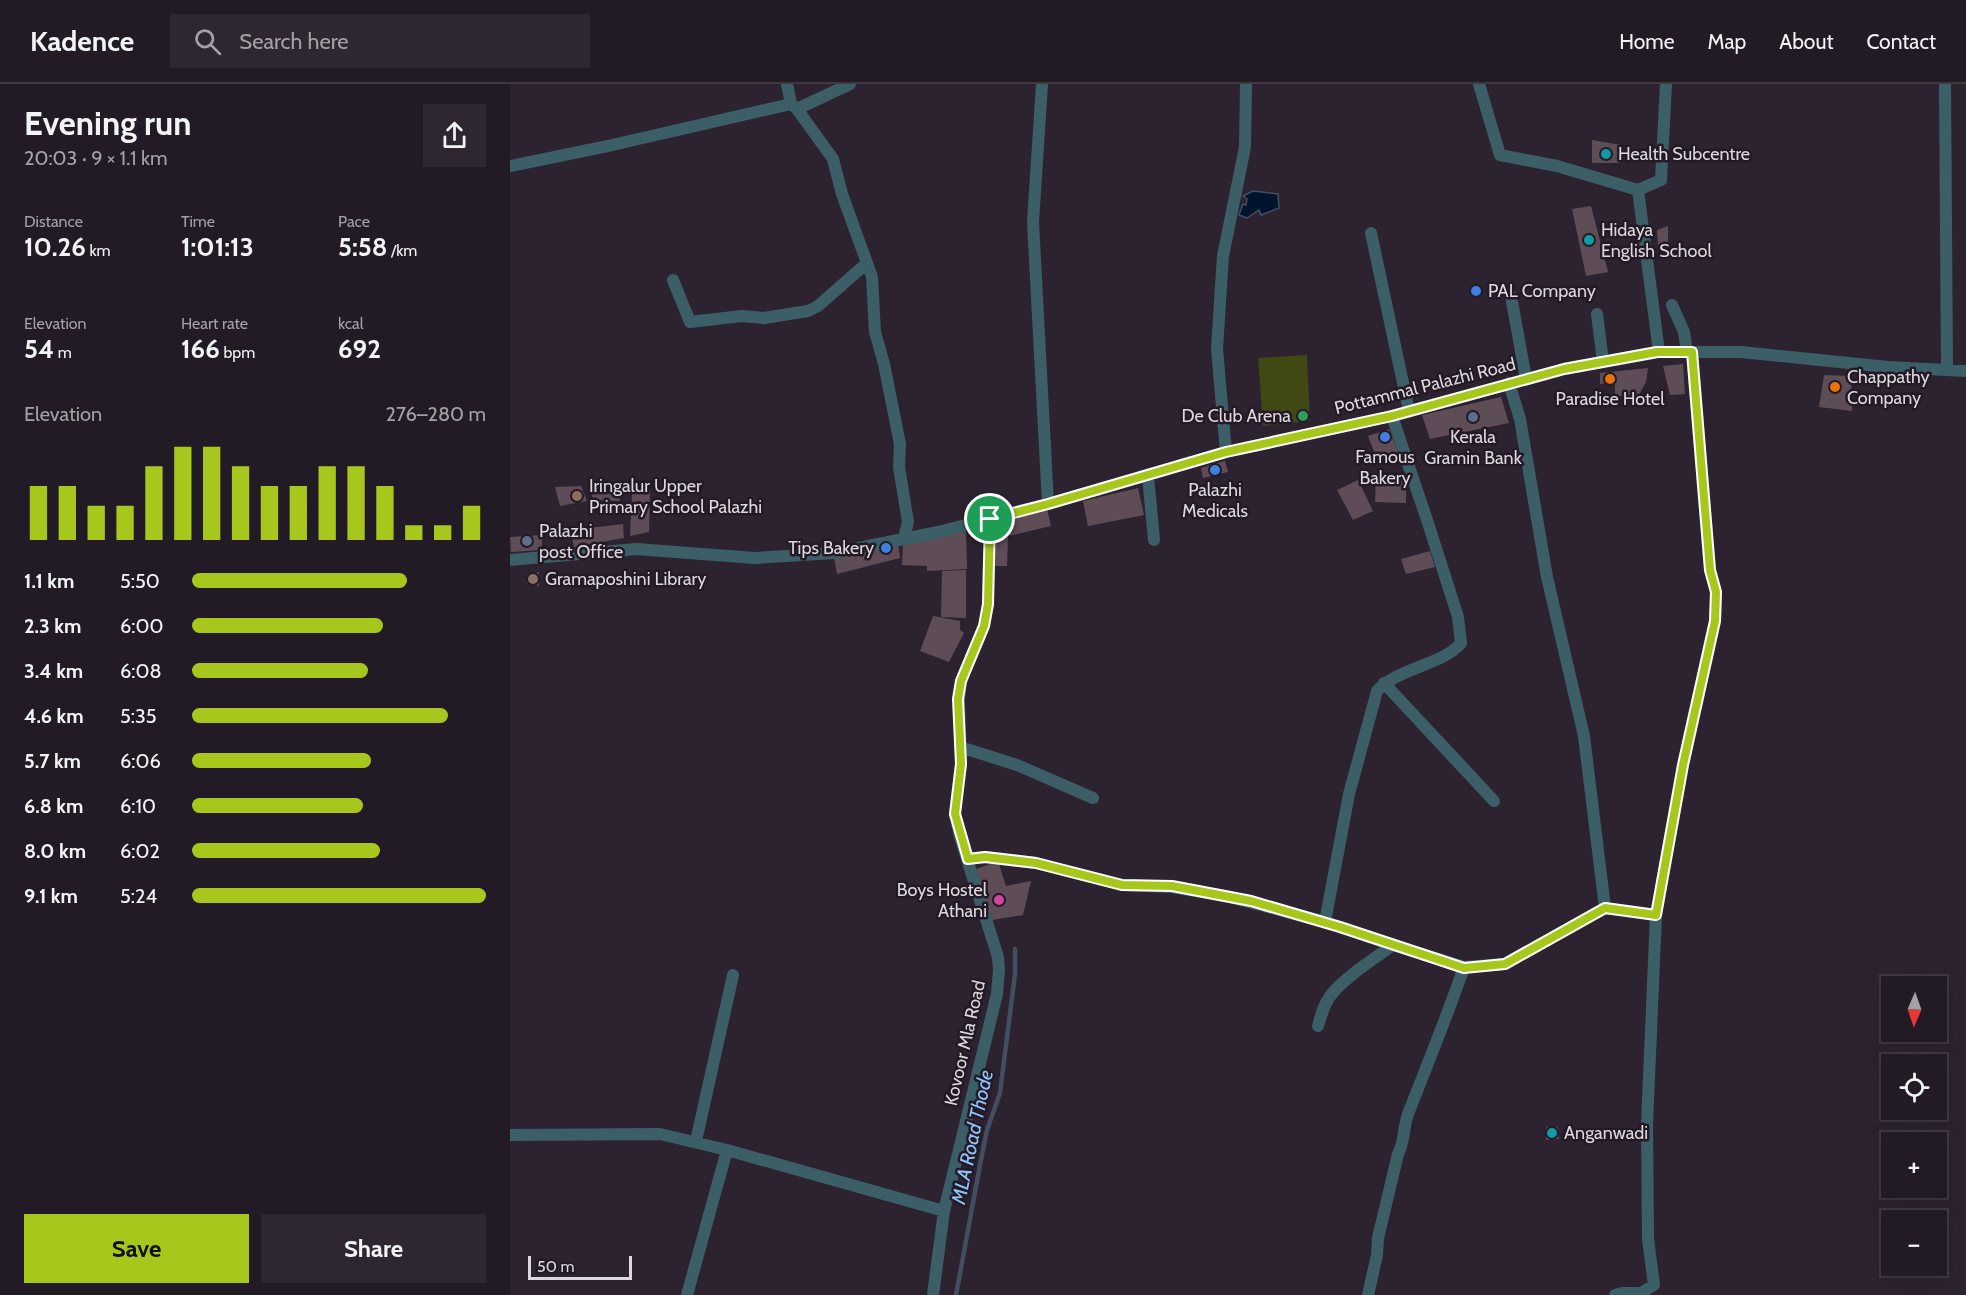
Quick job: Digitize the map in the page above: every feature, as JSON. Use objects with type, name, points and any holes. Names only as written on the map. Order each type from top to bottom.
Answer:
[{"type":"street","points":[[787,84],[794,107],[833,159],[842,194],[872,278],[875,332],[884,364],[900,444],[899,466],[908,522],[904,538]]},
{"type":"street","points":[[510,166],[794,107],[850,84]]},
{"type":"street","points":[[1042,84],[1033,222],[1048,504]]},
{"type":"street","points":[[1226,452],[1217,349],[1223,256],[1245,147],[1246,84]]},
{"type":"street","points":[[1479,84],[1500,155],[1557,166],[1638,190],[1661,180],[1666,84]]},
{"type":"street","points":[[1945,84],[1947,370]]},
{"type":"street","points":[[1638,190],[1659,352]]},
{"type":"street","points":[[1371,233],[1409,411]]},
{"type":"street","points":[[673,280],[690,322],[742,316],[764,318],[808,311],[818,306],[867,263]]},
{"type":"street","points":[[1511,296],[1526,379]]},
{"type":"street","points":[[1615,1295],[1641,1293],[1654,1285],[1648,1239],[1647,1124],[1656,915],[1683,765],[1715,621],[1716,592],[1710,570],[1690,352],[1672,305]]},
{"type":"street","points":[[1597,314],[1604,362]]},
{"type":"street","name":"Pottammal Palazhi Road","points":[[510,560],[636,549],[755,558],[834,553],[990,519],[1226,452],[1392,416],[1564,369],[1659,352],[1741,352],[1888,367],[1966,370]]},
{"type":"street","points":[[1509,383],[1520,419],[1547,577],[1584,736],[1605,908]]},
{"type":"street","points":[[1325,922],[1349,794],[1377,691],[1384,683],[1440,657],[1461,643],[1458,617],[1392,416]]},
{"type":"street","points":[[1148,476],[1154,540]]},
{"type":"street","name":"Kovoor Mla Road","points":[[933,1295],[944,1211],[997,994],[999,970],[998,957],[955,814],[961,764],[958,699],[961,681],[984,626],[988,604],[990,519]]},
{"type":"street","points":[[1384,683],[1494,801]]},
{"type":"street","points":[[960,747],[1017,765],[1093,798]]},
{"type":"street","points":[[968,859],[985,857],[1036,863],[1122,885],[1172,886],[1226,896],[1325,922],[1464,968],[1505,964],[1605,908],[1656,915]]},
{"type":"street","points":[[1318,1026],[1324,1007],[1331,995],[1344,982],[1393,945]]},
{"type":"street","points":[[1368,1295],[1377,1255],[1378,1238],[1398,1154],[1403,1145],[1407,1118],[1443,1029],[1464,968]]},
{"type":"street","points":[[696,1142],[733,975]]},
{"type":"street","points":[[510,1135],[660,1134],[726,1150],[944,1211]]},
{"type":"street","points":[[687,1295],[726,1150]]},
{"type":"green space","points":[[1307,355],[1310,421],[1263,426],[1258,358]]},
{"type":"water","points":[[1253,191],[1278,194],[1279,208],[1261,215],[1259,210],[1247,218],[1239,215],[1243,204],[1246,205],[1247,199],[1243,196]]},
{"type":"building","name":"Health Subcentre","points":[[1592,140],[1621,145],[1620,163],[1592,163]]},
{"type":"building","name":"Hidaya English School","points":[[1591,206],[1608,272],[1586,276],[1572,209]]},
{"type":"building","points":[[1668,226],[1668,245],[1658,246],[1657,230]]},
{"type":"building","points":[[1683,364],[1685,394],[1670,395],[1663,366]]},
{"type":"building","points":[[1648,368],[1646,382],[1638,396],[1615,396],[1615,382],[1600,384],[1600,373]]},
{"type":"building","points":[[1824,375],[1851,376],[1852,411],[1819,407]]},
{"type":"building","points":[[1501,397],[1509,423],[1430,439],[1422,415]]},
{"type":"building","points":[[1389,429],[1399,455],[1378,462],[1368,436]]},
{"type":"building","points":[[1225,461],[1228,472],[1203,478],[1201,468]]},
{"type":"building","points":[[1376,478],[1406,481],[1406,503],[1375,502]]},
{"type":"building","points":[[1358,480],[1373,511],[1353,520],[1337,490]]},
{"type":"building","points":[[581,486],[587,501],[560,506],[555,487]]},
{"type":"building","points":[[590,486],[619,486],[620,501],[593,500]]},
{"type":"building","points":[[1138,488],[1144,515],[1088,526],[1083,501]]},
{"type":"building","points":[[650,491],[649,532],[630,536],[632,494]]},
{"type":"building","points":[[1047,509],[1051,526],[1008,536],[1007,566],[992,566],[992,521]]},
{"type":"building","points":[[623,524],[624,538],[574,547],[571,530]]},
{"type":"building","points":[[966,530],[967,569],[927,571],[927,566],[902,565],[903,544]]},
{"type":"building","points":[[543,535],[541,550],[511,552],[510,537]]},
{"type":"building","points":[[898,541],[900,558],[837,574],[834,558]]},
{"type":"building","points":[[1430,551],[1435,567],[1406,574],[1401,559]]},
{"type":"building","points":[[966,570],[966,618],[941,617],[942,571]]},
{"type":"building","name":"Gramaposhini Library","points":[[539,572],[539,586],[527,584],[527,574]]},
{"type":"building","points":[[933,616],[960,621],[960,630],[964,633],[949,662],[920,651]]},
{"type":"building","points":[[998,861],[1006,886],[1031,881],[1023,915],[992,920],[976,869]]},
{"type":"building","name":"Anganwadi","points":[[1546,1127],[1558,1127],[1559,1139],[1546,1140]]},
{"type":"waterway","name":"MLA Road Thode","points":[[956,1295],[987,1130],[1000,1093],[1015,974],[1015,949]]},
{"type":"place","name":"Health Subcentre","points":[[1606,154]]},
{"type":"place","name":"Hidaya English School","points":[[1589,240]]},
{"type":"place","name":"PAL Company","points":[[1476,291]]},
{"type":"place","name":"Paradise Hotel","points":[[1610,379]]},
{"type":"place","name":"Chappathy Company","points":[[1835,387]]},
{"type":"place","name":"De Club Arena","points":[[1303,416]]},
{"type":"place","name":"Kerala Gramin Bank","points":[[1473,417]]},
{"type":"place","name":"Famous Bakery","points":[[1385,437]]},
{"type":"place","name":"Palazhi Medicals","points":[[1215,470]]},
{"type":"place","name":"Iringalur Upper Primary School Palazhi","points":[[577,496]]},
{"type":"place","name":"Palazhi post Office","points":[[527,541]]},
{"type":"place","name":"Tips Bakery","points":[[886,548]]},
{"type":"place","name":"Gramaposhini Library","points":[[533,579]]},
{"type":"place","name":"Boys Hostel Athani","points":[[999,900]]},
{"type":"place","name":"Anganwadi","points":[[1552,1133]]},
{"type":"route","points":[[1657,352],[1692,352],[1710,570],[1716,592],[1715,621],[1683,765],[1656,915],[1605,908],[1533,946],[1505,964],[1464,968],[1325,922],[1251,901],[1172,886],[1122,885],[1036,863],[985,857],[968,859],[955,814],[961,764],[958,699],[961,681],[984,626],[988,604],[990,519],[1226,452],[1392,416],[1564,369],[1657,352]]}]
